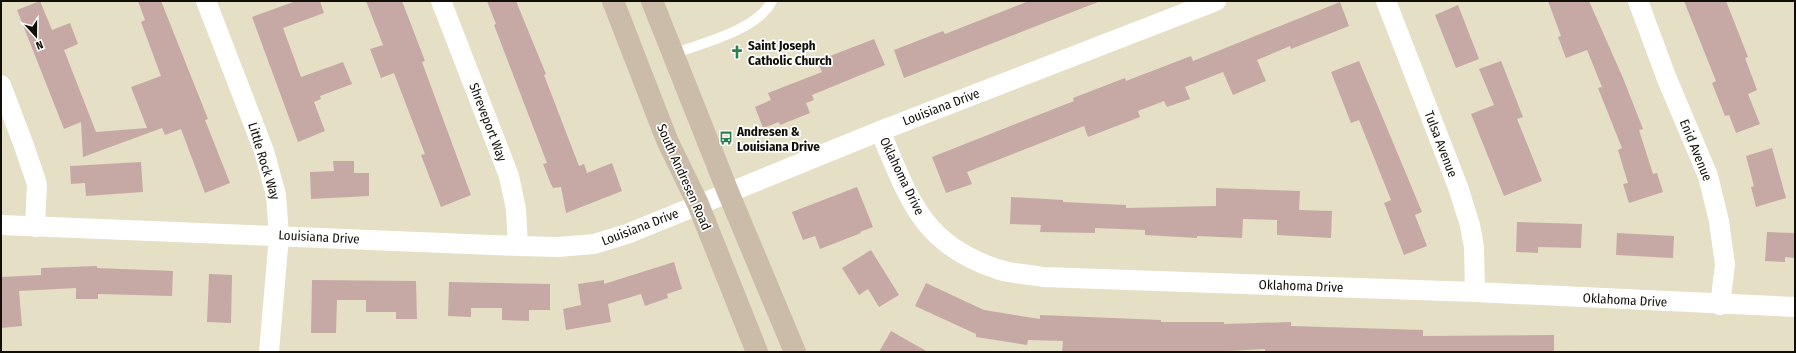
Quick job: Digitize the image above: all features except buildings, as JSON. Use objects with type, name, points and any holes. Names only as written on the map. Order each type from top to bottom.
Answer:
[{"type":"street","name":"Little Rock Way","points":[[206,1],[264,151],[276,195],[279,236],[269,352]]},
{"type":"street","name":"Shreveport Way","points":[[441,1],[509,176],[516,209],[518,246]]},
{"type":"street","name":"South Andresen Road","points":[[613,1],[666,140],[698,204],[757,352]]},
{"type":"street","points":[[652,1],[728,192],[795,352]]},
{"type":"street","name":"Louisiana Drive","points":[[1,226],[518,246],[558,247],[594,244],[627,234],[880,131],[1216,1]]},
{"type":"street","name":"Tulsa Avenue","points":[[1386,1],[1458,187],[1470,225],[1474,247],[1475,292]]},
{"type":"street","name":"Enid Avenue","points":[[1638,1],[1667,79],[1708,176],[1719,221],[1724,265],[1720,305]]},
{"type":"street","points":[[1,85],[37,184],[35,227]]},
{"type":"street","name":"Oklahoma Drive","points":[[880,131],[915,209],[933,232],[964,256],[999,270],[1043,277],[1475,292],[1720,305],[1795,307]]},
{"type":"lane","points":[[673,54],[744,27],[758,19],[772,1]]},
{"type":"place","name":"Saint Joseph Catholic Church","points":[[737,52]]},
{"type":"place","name":"Andresen & Louisiana Drive","points":[[726,138]]}]
